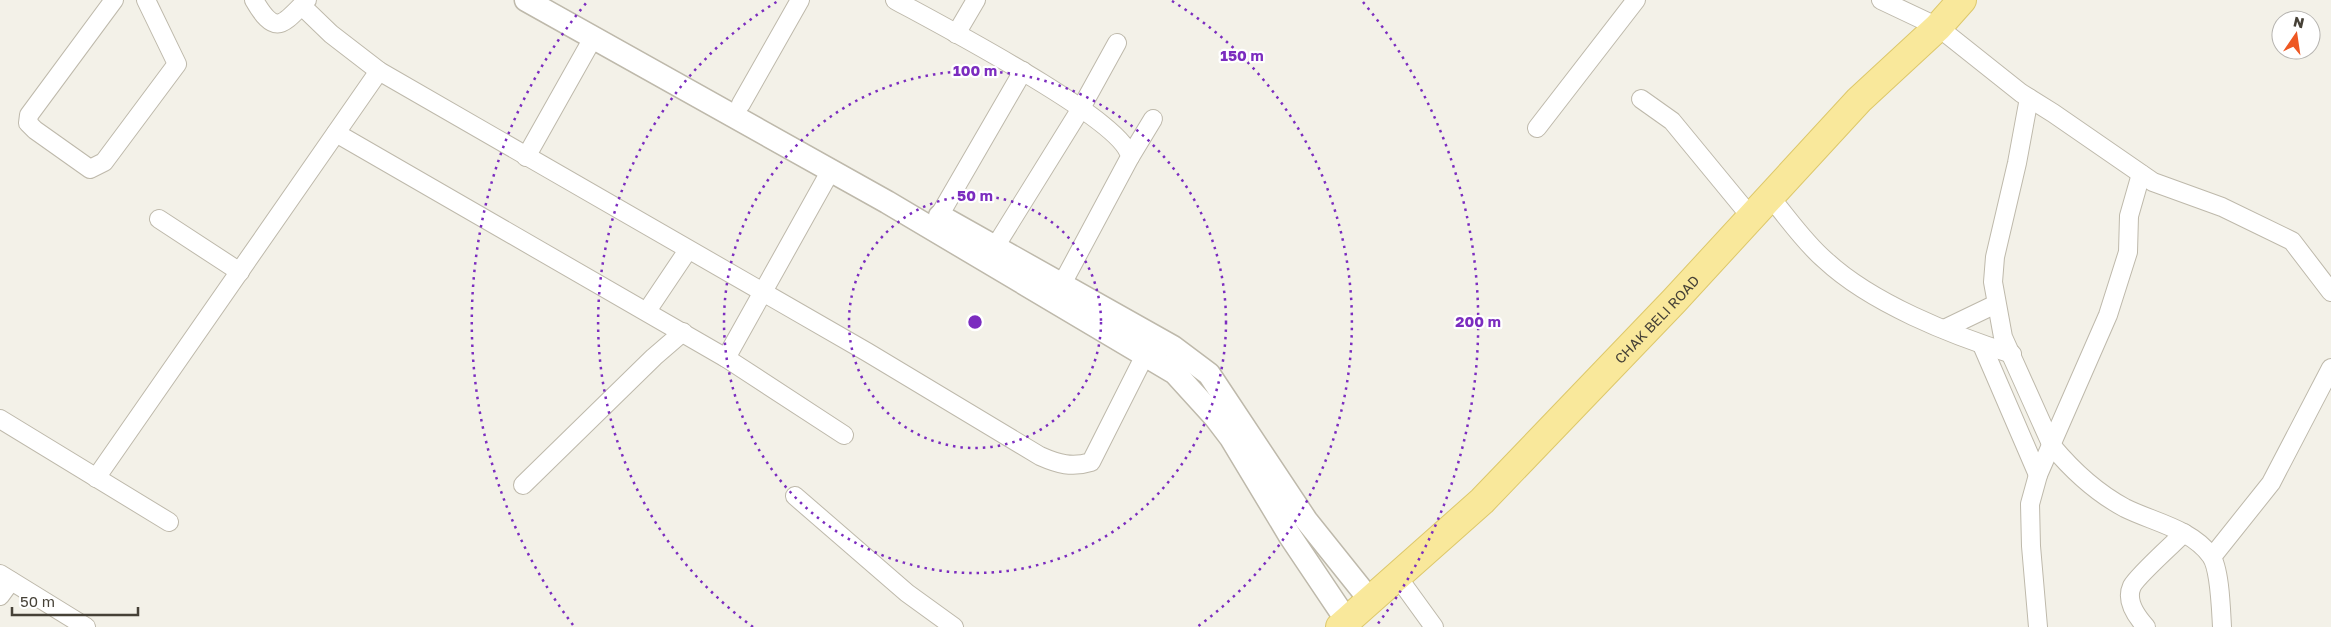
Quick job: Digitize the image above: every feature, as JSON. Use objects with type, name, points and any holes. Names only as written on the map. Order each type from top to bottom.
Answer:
[{"type":"main road","name":"CHAK BELI ROAD","points":[[1344,624],[1482,501],[1752,217],[1859,100],[1938,27],[1962,0]]},
{"type":"street","points":[[114,0],[29,115],[28,123],[35,130],[90,169],[104,162],[177,64],[146,0]]},
{"type":"street","points":[[254,0],[266,19],[277,24],[283,24],[290,19],[305,3],[331,34],[379,71],[763,292],[1040,456],[1057,464],[1078,466],[1091,462],[1145,355]]},
{"type":"street","points":[[526,0],[593,38],[940,216],[1173,347],[1209,374],[1306,520],[1370,600]]},
{"type":"street","points":[[555,0],[741,104],[831,170],[1175,374],[1221,424],[1231,438],[1344,624]]},
{"type":"street","points":[[741,104],[800,0]]},
{"type":"street","points":[[896,0],[1023,70],[1114,134],[1129,149],[1130,157]]},
{"type":"street","points":[[956,34],[976,0]]},
{"type":"street","points":[[1537,128],[1636,0]]},
{"type":"street","points":[[1881,0],[1938,27],[2029,98],[2153,182],[2248,218],[2292,241],[2331,292]]},
{"type":"street","points":[[526,157],[593,38]]},
{"type":"street","points":[[995,247],[1080,110],[1117,44]]},
{"type":"street","points":[[940,216],[1023,70]]},
{"type":"street","points":[[96,478],[379,71]]},
{"type":"street","points":[[2029,98],[2018,163],[1995,258],[1993,282],[2003,337],[2052,446],[2065,461],[2102,493],[2123,507],[2184,533],[2202,545],[2212,557],[2221,598],[2222,627]]},
{"type":"street","points":[[1641,99],[1672,121],[1752,217]]},
{"type":"street","points":[[1062,284],[1130,157],[1153,119]]},
{"type":"street","points":[[336,133],[683,332],[844,435]]},
{"type":"street","points":[[726,358],[831,170]]},
{"type":"street","points":[[2038,627],[2030,546],[2030,504],[2038,475],[2108,315],[2128,252],[2129,216],[2141,174]]},
{"type":"street","points":[[1770,197],[1824,260],[1843,275],[1871,293],[1944,329],[1982,345],[2012,354]]},
{"type":"street","points":[[159,219],[240,272]]},
{"type":"street","points":[[647,311],[688,250]]},
{"type":"street","points":[[1944,329],[1996,304]]},
{"type":"street","points":[[523,485],[654,357],[683,332]]},
{"type":"street","points":[[1982,345],[2038,475]]},
{"type":"street","points":[[2212,557],[2271,483],[2331,368]]},
{"type":"street","points":[[2010,409],[2024,412],[2032,398]]},
{"type":"street","points":[[0,419],[168,522]]},
{"type":"street","points":[[2020,433],[2028,422],[2042,421]]},
{"type":"street","points":[[795,496],[907,593],[954,627]]},
{"type":"street","points":[[2146,627],[2135,615],[2130,598],[2132,585],[2184,533]]},
{"type":"street","points":[[1397,576],[1434,627]]},
{"type":"street","points":[[0,596],[6,577],[86,627]]}]
